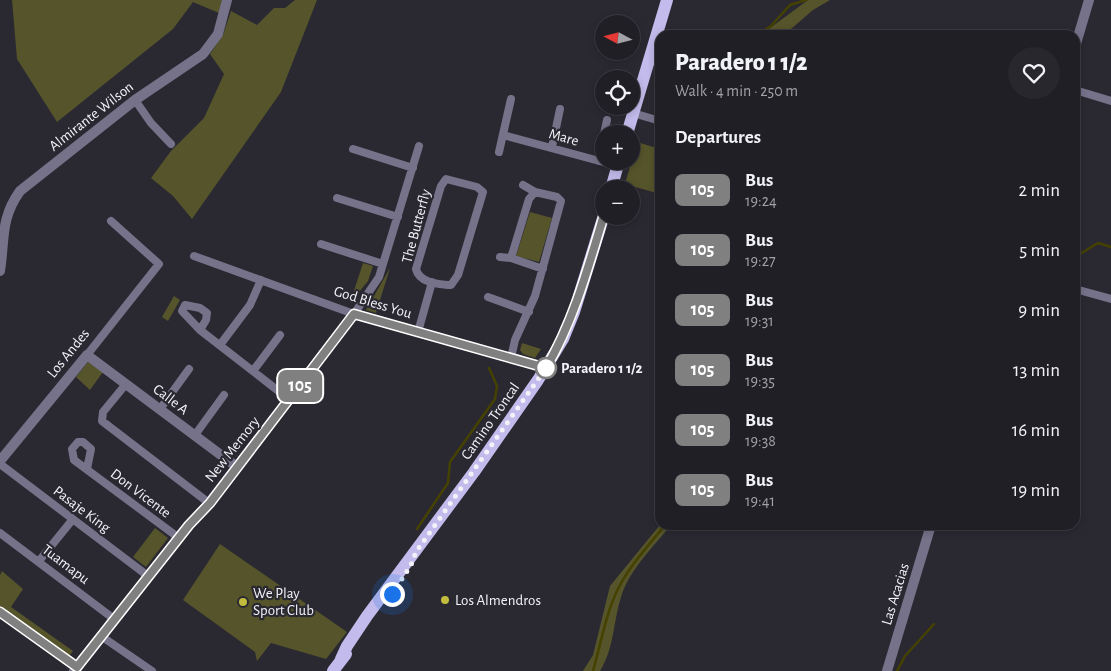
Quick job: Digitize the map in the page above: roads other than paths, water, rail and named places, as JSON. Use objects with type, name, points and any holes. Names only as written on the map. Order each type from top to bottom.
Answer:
[{"type":"main road","points":[[657,30],[666,0]]},
{"type":"main road","points":[[640,90],[655,38]]},
{"type":"main road","name":"Camino Troncal","points":[[333,671],[367,616],[406,561],[416,552],[546,368],[563,339],[574,312],[601,225]]},
{"type":"street","points":[[1080,30],[1089,0]]},
{"type":"street","name":"Almirante Wilson","points":[[0,271],[2,226],[10,202],[20,191],[135,100],[203,54],[218,34],[228,1]]},
{"type":"street","points":[[1080,92],[1111,101]]},
{"type":"street","points":[[499,152],[511,98]]},
{"type":"street","points":[[135,100],[171,144]]},
{"type":"street","points":[[552,147],[560,110]]},
{"type":"street","points":[[636,115],[655,121]]},
{"type":"street","points":[[606,125],[607,120]]},
{"type":"street","name":"Mare","points":[[503,135],[595,160]]},
{"type":"street","name":"New Memory","points":[[75,669],[148,576],[210,503],[290,400],[373,287],[383,264],[419,146]]},
{"type":"street","points":[[353,149],[413,168]]},
{"type":"street","name":"The Butterfly","points":[[448,179],[477,187],[483,192],[483,197],[458,275],[451,285],[432,282],[418,274],[416,269],[442,182],[448,179]]},
{"type":"street","points":[[512,358],[515,340],[529,312],[543,269],[561,201],[556,197],[535,192],[523,185]]},
{"type":"street","points":[[511,258],[529,199],[535,192]]},
{"type":"street","points":[[337,198],[398,217]]},
{"type":"street","name":"Los Andes","points":[[0,462],[159,264],[112,221]]},
{"type":"street","points":[[321,244],[383,264]]},
{"type":"street","name":"God Bless You","points":[[194,256],[354,314],[546,368]]},
{"type":"street","points":[[500,257],[511,258],[514,261],[543,269]]},
{"type":"street","points":[[220,345],[250,305],[261,280]]},
{"type":"street","points":[[418,332],[432,282]]},
{"type":"street","points":[[1080,290],[1111,299]]},
{"type":"street","points":[[488,297],[529,312]]},
{"type":"street","points":[[200,330],[290,400]]},
{"type":"street","points":[[253,371],[280,334]]},
{"type":"street","name":"Calle A","points":[[87,354],[237,467]]},
{"type":"street","points":[[160,409],[189,369]]},
{"type":"street","points":[[126,384],[103,412],[102,421],[210,503]]},
{"type":"street","points":[[195,435],[224,396]]},
{"type":"street","name":"Pasaje King","points":[[0,462],[148,576]]},
{"type":"street","name":"Don Vicente","points":[[88,470],[179,538]]},
{"type":"street","points":[[39,561],[73,519]]},
{"type":"street","name":"Las Acacias","points":[[887,671],[930,530]]},
{"type":"street","name":"Tuamapu","points":[[0,533],[114,619]]},
{"type":"street","points":[[0,612],[75,669]]},
{"type":"street","points":[[102,636],[152,671]]},
{"type":"waterway","points":[[765,30],[771,26],[790,5],[806,0]]},
{"type":"waterway","points":[[1080,254],[1098,243],[1111,247]]},
{"type":"waterway","points":[[417,529],[448,483],[450,462],[495,399],[497,386],[489,368]]},
{"type":"waterway","points":[[593,671],[614,597],[635,563],[661,530]]},
{"type":"waterway","points":[[897,671],[905,656],[934,624]]},
{"type":"place","name":"Paradero 1 1/2","points":[[546,368]]},
{"type":"place","name":"Los Almendros","points":[[445,600]]},
{"type":"place","name":"We Play Sport Club","points":[[243,602]]}]
